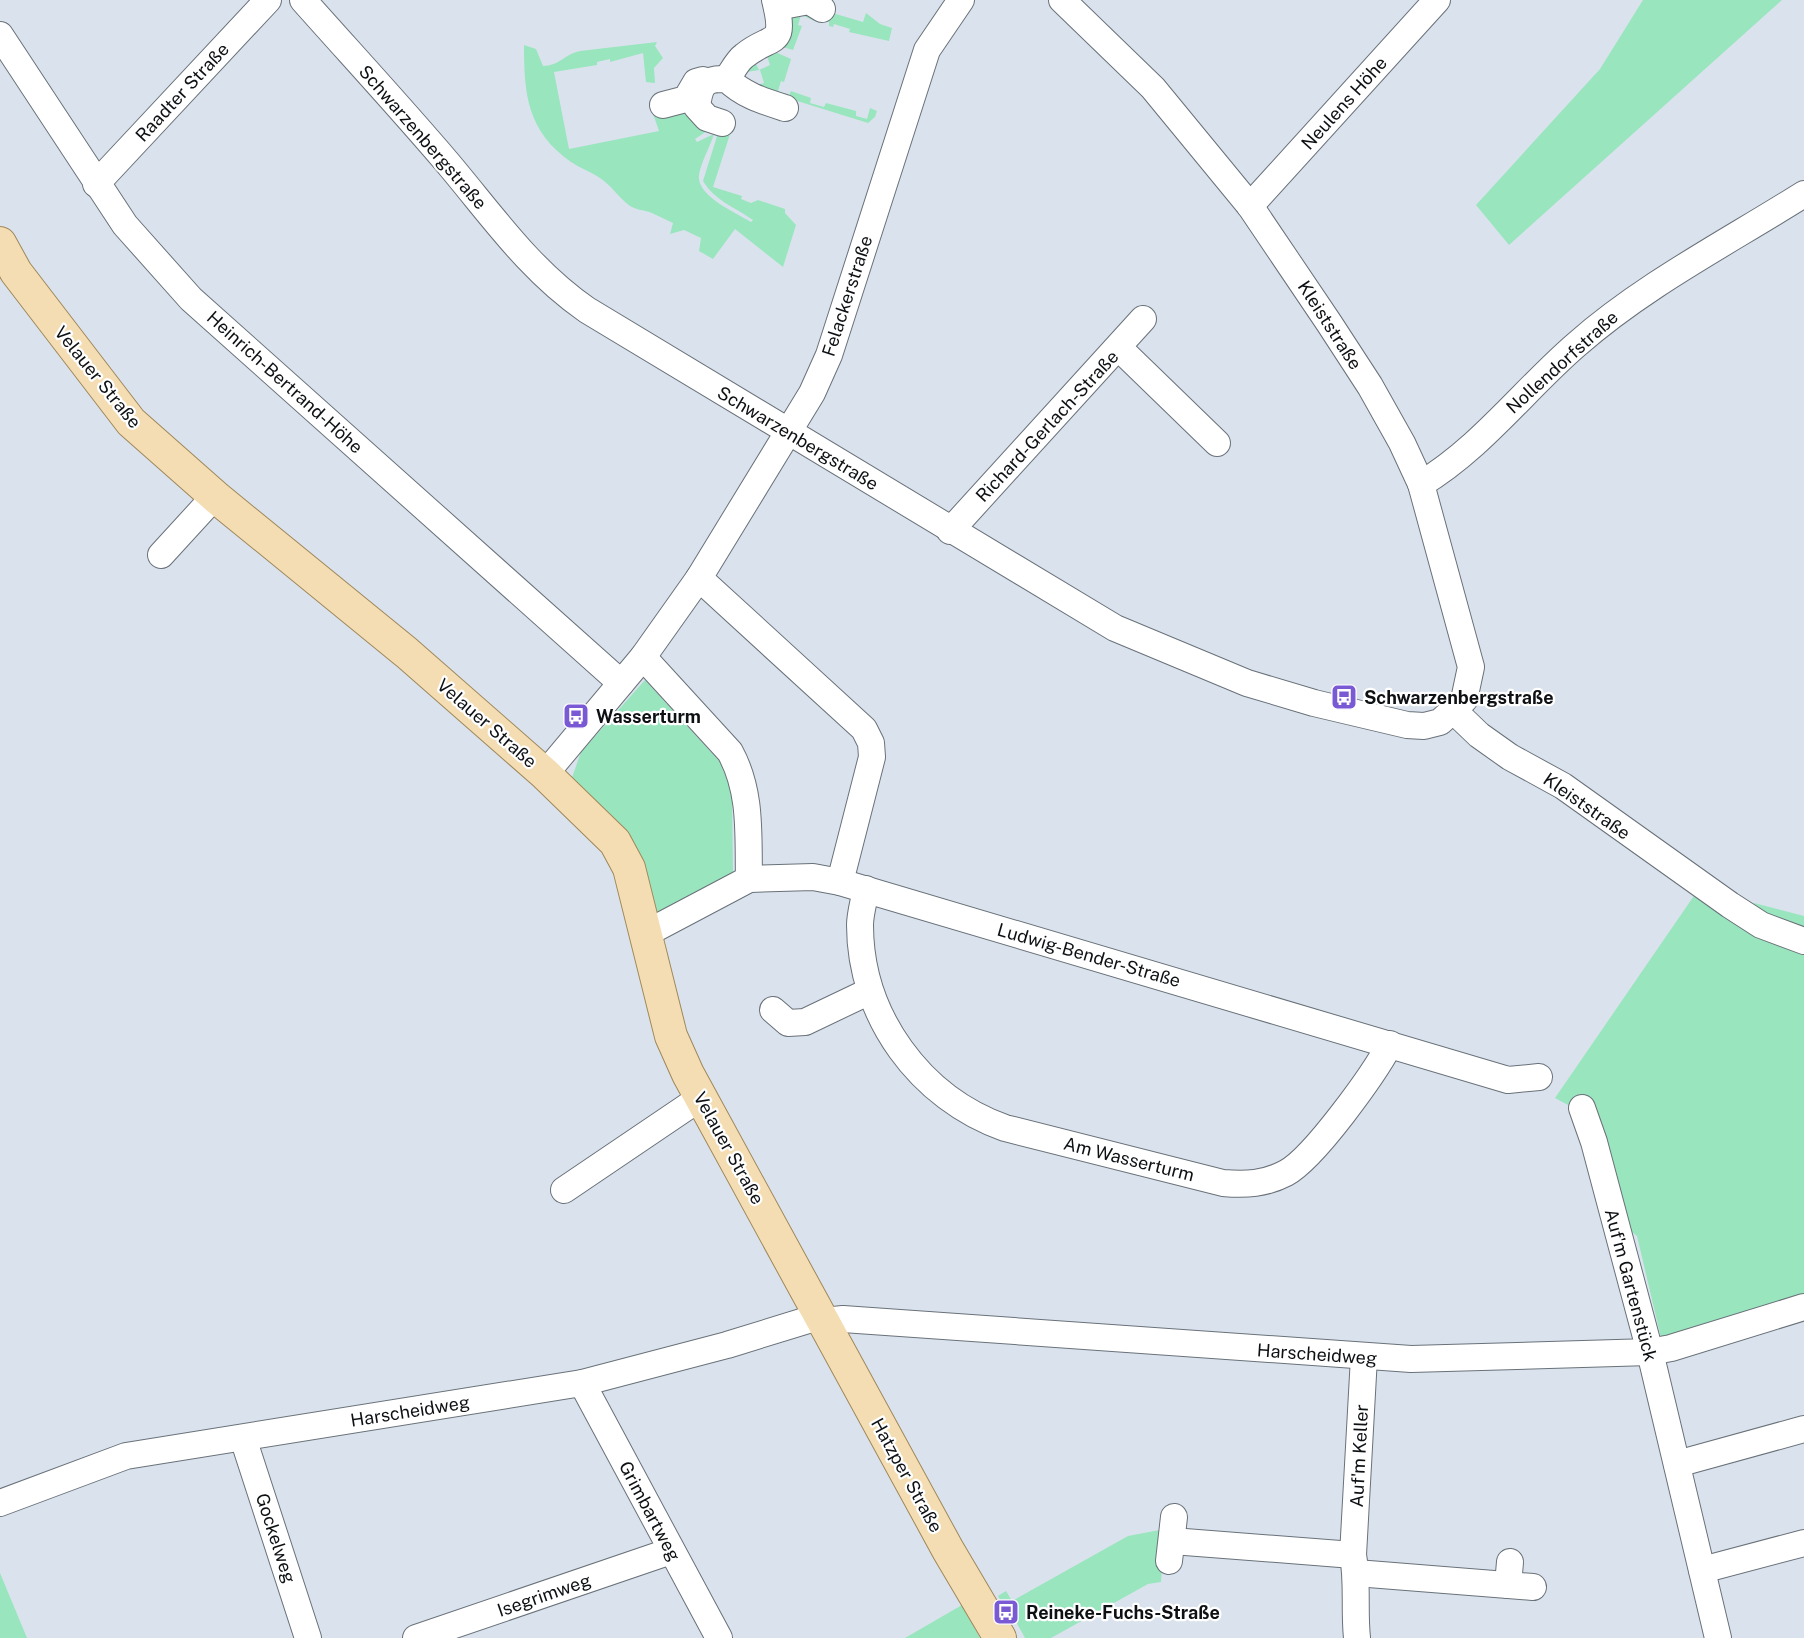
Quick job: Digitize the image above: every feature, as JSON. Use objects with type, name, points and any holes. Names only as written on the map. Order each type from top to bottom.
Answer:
[{"type":"main road","name":"Velauer Straße","points":[[0,243],[16,272],[131,422],[215,496],[407,653],[545,774],[620,849],[629,868],[671,1036],[700,1098],[821,1316]]},
{"type":"main road","name":"Hatzper Straße","points":[[821,1316],[998,1637]]},
{"type":"street","name":"Raadter Straße","points":[[96,184],[268,0]]},
{"type":"street","name":"Schwarzenbergstraße","points":[[303,0],[446,162],[511,242],[558,290],[950,531],[1115,628],[1247,683],[1397,723],[1424,726],[1440,722],[1454,711]]},
{"type":"street","name":"Felackerstraße","points":[[545,774],[643,657],[699,578],[787,430],[812,393],[829,355],[927,50],[960,0]]},
{"type":"street","name":"Kleiststraße","points":[[1062,0],[1153,88],[1250,206],[1370,386],[1421,484],[1471,667],[1464,700],[1454,711],[1479,735],[1510,757],[1563,786],[1761,926],[1804,941]]},
{"type":"street","name":"Neulens Höhe","points":[[1250,206],[1437,0]]},
{"type":"street","points":[[694,86],[741,57],[769,44],[777,35],[780,25],[776,4],[809,1],[822,9]]},
{"type":"street","name":"Heinrich-Bertrand-Höhe","points":[[0,35],[125,225],[191,298],[621,683]]},
{"type":"street","points":[[694,86],[736,88],[757,99],[785,108]]},
{"type":"street","points":[[694,86],[701,90],[697,107],[707,118],[722,123]]},
{"type":"street","name":"Nollendorfstraße","points":[[1421,484],[1464,453],[1576,345],[1625,306],[1804,194]]},
{"type":"street","name":"Richard-Gerlach-Straße","points":[[950,531],[1143,319]]},
{"type":"street","points":[[1119,348],[1218,443]]},
{"type":"street","points":[[161,555],[215,496]]},
{"type":"street","points":[[699,578],[864,729],[871,743],[872,757],[840,882]]},
{"type":"street","points":[[643,657],[730,752],[740,770],[746,791],[749,879]]},
{"type":"street","name":"Ludwig-Bender-Straße","points":[[645,934],[749,879],[813,877],[866,889],[1509,1080],[1539,1077]]},
{"type":"street","name":"Am Wasserturm","points":[[866,889],[860,924],[870,991],[895,1044],[917,1071],[940,1093],[989,1123],[1177,1172],[1243,1185],[1263,1182],[1287,1172],[1303,1159],[1375,1072],[1390,1044]]},
{"type":"street","points":[[773,1010],[788,1023],[805,1022],[870,991]]},
{"type":"street","points":[[564,1190],[700,1098]]},
{"type":"street","name":"Auf'm Gartenstück","points":[[1582,1108],[1594,1142],[1650,1352],[1718,1638]]},
{"type":"street","name":"Harscheidweg","points":[[0,1503],[126,1456],[582,1383],[728,1345],[821,1316],[1411,1359],[1650,1352],[1671,1348],[1804,1307]]},
{"type":"street","name":"Auf'm Keller","points":[[1357,1638],[1354,1612],[1355,1564],[1364,1357]]},
{"type":"street","name":"Grimbartweg","points":[[582,1383],[719,1638]]},
{"type":"street","points":[[1677,1464],[1804,1429]]},
{"type":"street","name":"Gockelweg","points":[[243,1438],[308,1638]]},
{"type":"street","points":[[1172,1540],[1355,1564],[1509,1574],[1533,1587]]},
{"type":"street","points":[[1702,1570],[1804,1543]]},
{"type":"street","name":"Isegrimweg","points":[[416,1638],[671,1551]]},
{"type":"green space","points":[[1643,0],[1782,0],[1509,245],[1476,205],[1600,69]]},
{"type":"green space","points":[[784,10],[819,16],[820,23],[801,15],[798,25],[802,26],[793,50],[779,46]]},
{"type":"green space","points":[[829,12],[863,22],[866,13],[880,24],[892,28],[889,41],[849,32],[850,29],[834,24],[833,27],[829,26]]},
{"type":"green space","points":[[657,42],[655,46],[663,58],[654,68],[655,83],[646,82],[643,53],[610,62],[610,59],[597,62],[597,65],[554,72],[569,149],[659,131],[649,102],[687,104],[707,131],[695,139],[697,142],[714,134],[699,175],[700,183],[710,197],[751,222],[753,220],[719,199],[703,181],[718,133],[731,131],[713,187],[742,196],[741,199],[751,203],[758,200],[785,209],[785,213],[796,225],[783,267],[735,229],[713,259],[699,251],[701,238],[684,230],[670,234],[673,223],[630,206],[604,181],[571,162],[556,150],[545,138],[537,124],[527,95],[524,45],[536,49],[543,66],[553,64],[580,51]]},
{"type":"green space","points":[[773,51],[791,59],[784,82],[781,81],[778,91],[789,95],[791,91],[811,98],[810,103],[824,107],[826,103],[856,111],[856,116],[867,119],[870,108],[877,111],[875,117],[868,123],[752,87],[764,83],[760,70],[746,72],[753,58],[759,70],[770,65],[766,53]]},
{"type":"green space","points":[[645,680],[720,762],[732,793],[733,873],[653,923],[569,786],[581,752]]},
{"type":"green space","points":[[1700,887],[1804,943],[1804,1302],[1662,1342],[1637,1236],[1624,1226],[1593,1102],[1581,1096],[1570,1106],[1555,1098]]},
{"type":"green space","points":[[1754,903],[1804,916],[1804,939],[1748,916]]},
{"type":"green space","points":[[1165,1529],[1161,1582],[1148,1584],[1051,1638],[1025,1638],[1009,1609],[1006,1610],[998,1596],[1006,1591],[1012,1601],[1128,1536]]},
{"type":"green space","points":[[0,1573],[27,1638],[0,1638]]},
{"type":"green space","points":[[962,1605],[980,1638],[905,1638]]},
{"type":"place","name":"Schwarzenbergstraße","points":[[1344,697]]},
{"type":"place","name":"Wasserturm","points":[[576,716]]},
{"type":"place","name":"Reineke-Fuchs-Straße","points":[[1006,1612]]}]
